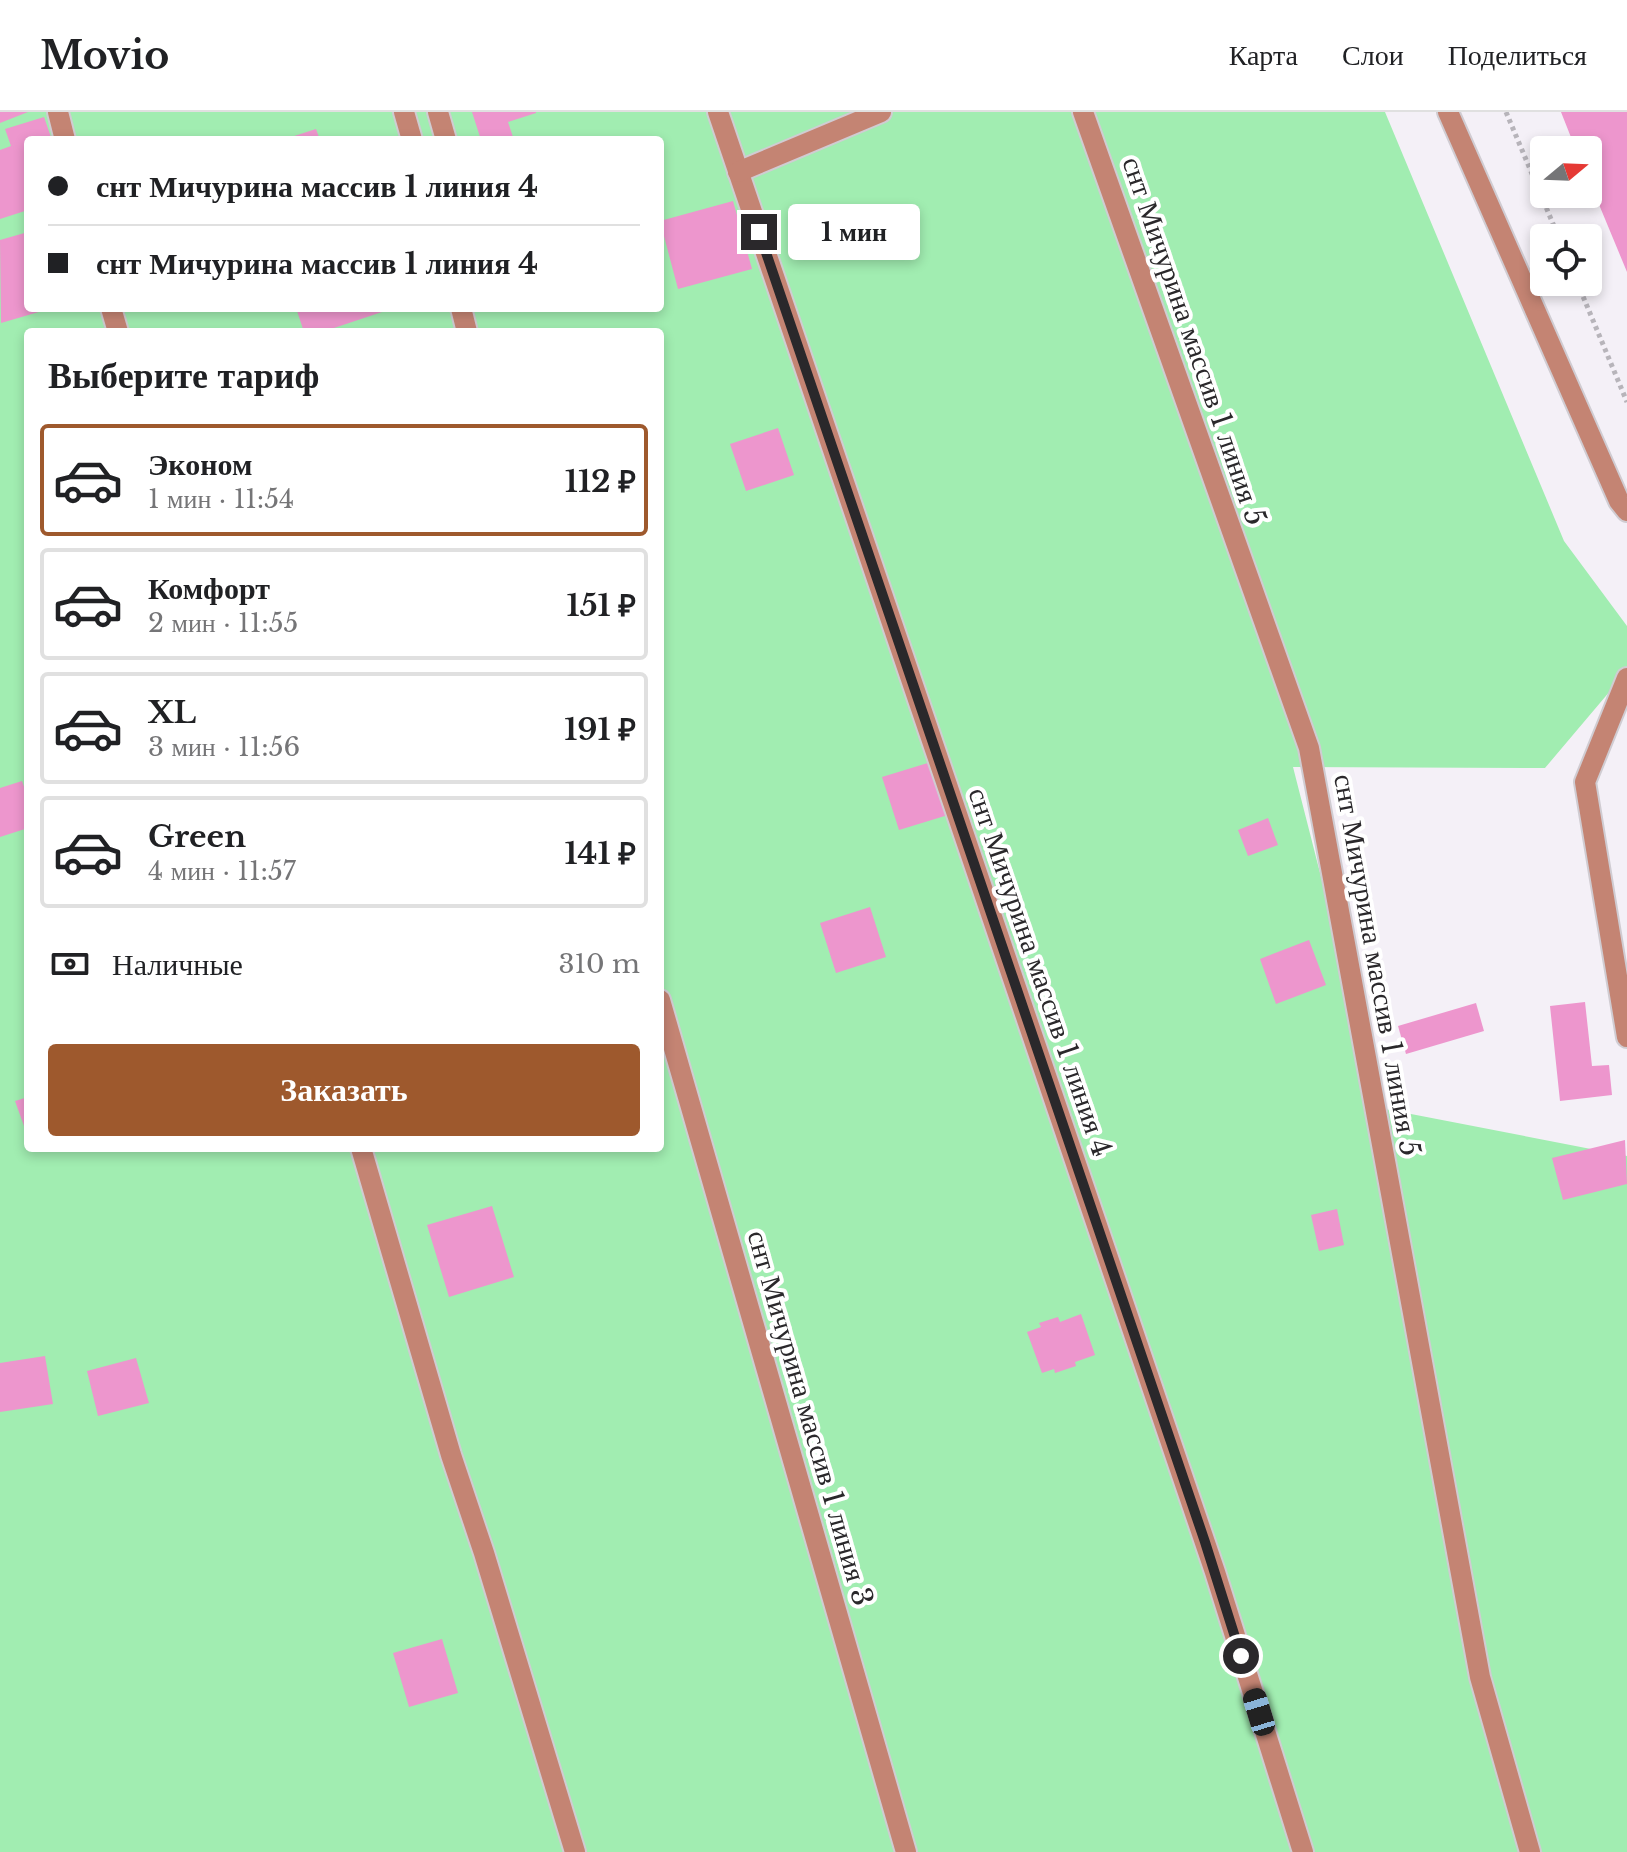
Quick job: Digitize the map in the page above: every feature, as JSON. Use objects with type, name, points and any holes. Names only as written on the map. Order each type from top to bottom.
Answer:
[{"type":"street","points":[[58,112],[64,136]]},
{"type":"street","points":[[404,112],[411,136]]},
{"type":"street","points":[[438,112],[445,136]]},
{"type":"street","name":"снт Мичурина массив 1 линия 4","points":[[718,112],[1210,1557],[1303,1852]]},
{"type":"street","points":[[738,172],[881,112]]},
{"type":"street","name":"снт Мичурина массив 1 линия 5","points":[[1083,112],[1309,748],[1480,1677],[1530,1852]]},
{"type":"street","points":[[1448,112],[1619,501],[1627,511]]},
{"type":"street","points":[[1627,678],[1585,782],[1627,1037]]},
{"type":"street","name":"снт Мичурина массив 1 линия 3","points":[[664,1014],[906,1852]]},
{"type":"street","points":[[362,1152],[451,1455],[575,1852]]},
{"type":"path","points":[[1506,112],[1553,224]]},
{"type":"path","points":[[1583,296],[1627,402]]},
{"type":"green space","points":[[0,112],[1385,112],[1564,541],[1627,626],[1627,671],[1545,768],[1293,767],[1380,1108],[1627,1156],[1627,1852],[0,1852]]},
{"type":"building","points":[[0,112],[28,112],[0,123]]},
{"type":"building","points":[[472,112],[536,112],[508,122],[513,136],[480,136]]},
{"type":"building","points":[[1561,112],[1627,112],[1627,272],[1600,208],[1602,136],[1570,136]]},
{"type":"building","points":[[44,117],[51,136],[24,136],[24,211],[0,219],[0,150],[11,146],[5,129]]},
{"type":"building","points":[[316,129],[319,136],[294,136]]},
{"type":"building","points":[[733,201],[752,269],[678,289],[664,236],[664,220]]},
{"type":"building","points":[[24,233],[24,312],[39,312],[1,323],[0,240]]},
{"type":"building","points":[[297,312],[382,312],[334,328],[303,328]]},
{"type":"building","points":[[778,428],[794,475],[746,491],[730,444]]},
{"type":"building","points":[[931,762],[948,815],[899,830],[882,777]]},
{"type":"building","points":[[22,781],[24,787],[24,829],[0,837],[0,788]]},
{"type":"building","points":[[1268,818],[1278,845],[1248,856],[1238,830]]},
{"type":"building","points":[[870,907],[886,957],[836,973],[820,923]]},
{"type":"building","points":[[1309,940],[1326,985],[1276,1004],[1260,959]]},
{"type":"building","points":[[1585,1002],[1592,1066],[1609,1065],[1612,1095],[1560,1101],[1550,1006]]},
{"type":"building","points":[[1476,1003],[1484,1031],[1406,1054],[1398,1026]]},
{"type":"building","points":[[24,1098],[24,1126],[15,1101]]},
{"type":"building","points":[[1625,1140],[1627,1184],[1563,1200],[1552,1158]]},
{"type":"building","points":[[492,1206],[514,1277],[449,1297],[427,1225]]},
{"type":"building","points":[[1337,1209],[1344,1245],[1319,1251],[1311,1215]]},
{"type":"building","points":[[1081,1314],[1095,1355],[1075,1362],[1076,1366],[1055,1373],[1054,1369],[1042,1373],[1027,1332],[1041,1327],[1039,1323],[1058,1317],[1060,1322]]},
{"type":"building","points":[[45,1356],[53,1404],[0,1412],[0,1363]]},
{"type":"building","points":[[136,1358],[149,1403],[98,1416],[87,1371]]},
{"type":"building","points":[[442,1639],[458,1693],[409,1707],[393,1653]]},
{"type":"route","points":[[759,232],[1205,1542],[1241,1656]]}]
